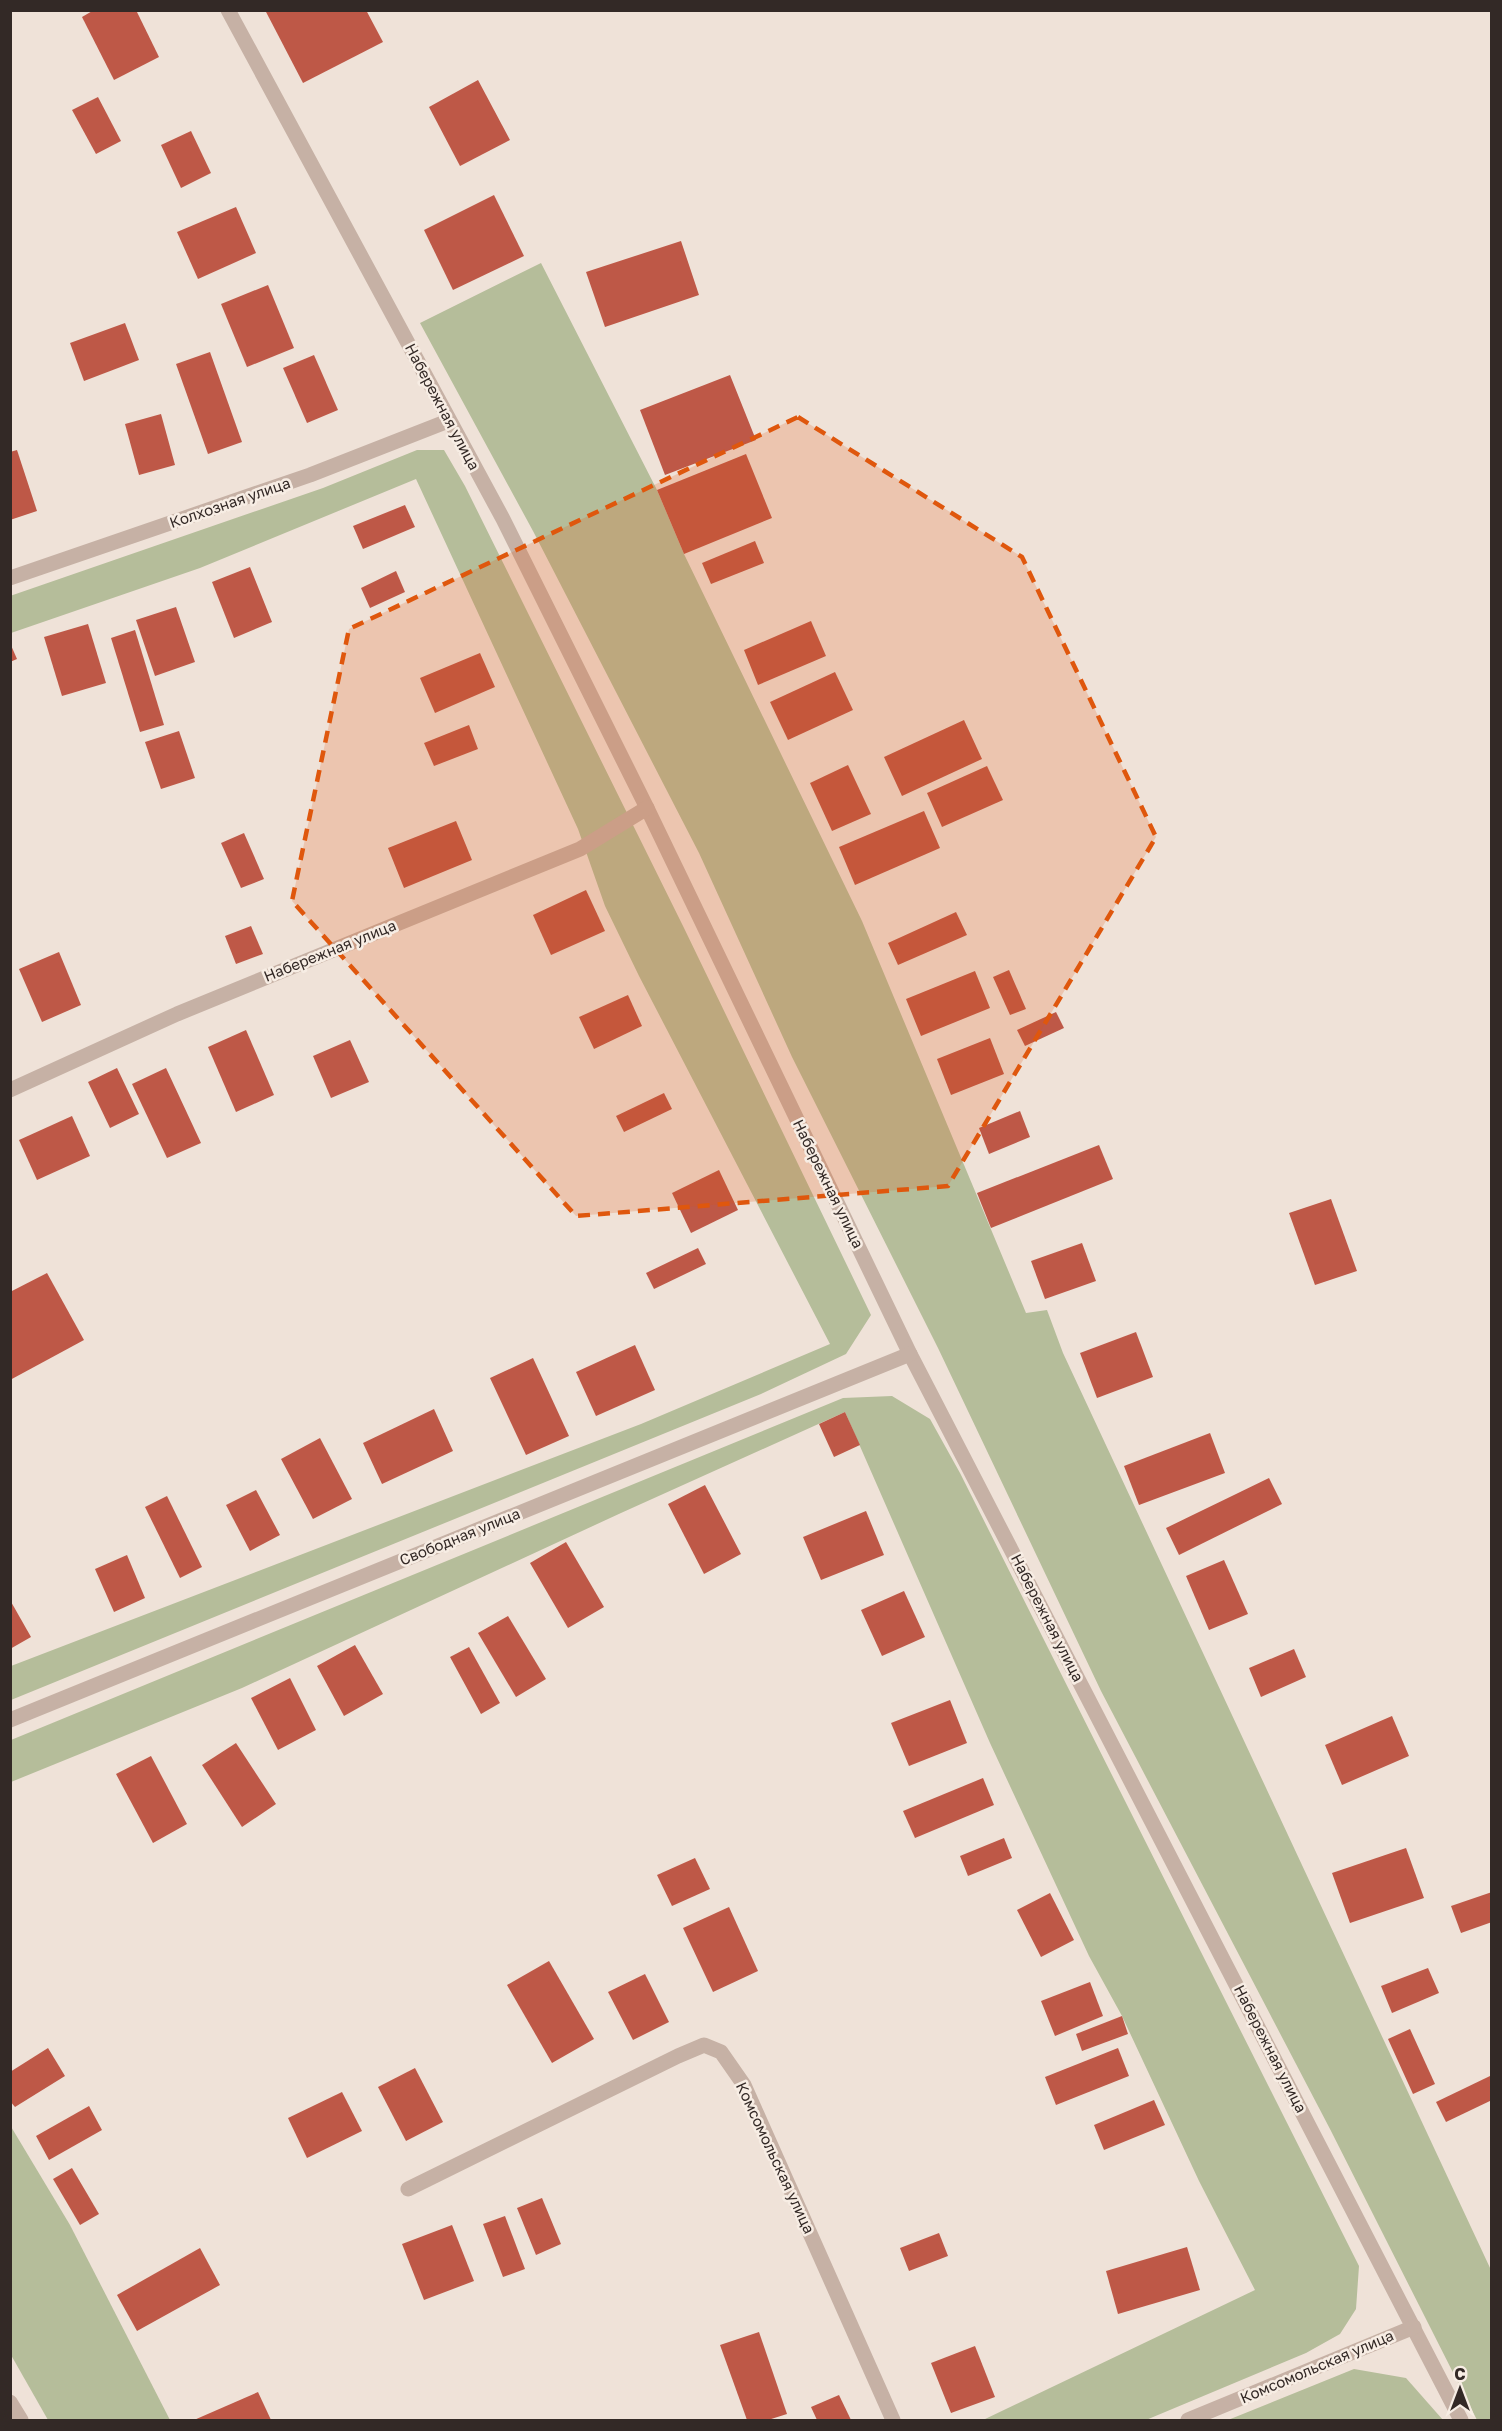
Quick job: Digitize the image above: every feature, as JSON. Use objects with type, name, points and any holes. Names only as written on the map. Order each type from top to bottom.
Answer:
[{"type":"street","name":"Набережная улица","points":[[228,10],[333,202],[448,421],[503,519],[646,808],[910,1354],[1461,2421]]},
{"type":"street","name":"Колхозная улица","points":[[10,578],[310,475],[448,421]]},
{"type":"street","name":"Набережная улица","points":[[10,1090],[177,1014],[580,849],[646,808]]},
{"type":"street","name":"Свободная улица","points":[[10,1720],[910,1354]]},
{"type":"street","name":"Комсомольская улица","points":[[408,2189],[678,2056],[705,2045],[722,2052],[744,2085],[894,2421]]},
{"type":"street","name":"Комсомольская улица","points":[[1188,2421],[1414,2327]]},
{"type":"street","points":[[10,2402],[21,2421]]},
{"type":"highlighted area","points":[[798,417],[1022,557],[1156,837],[948,1186],[576,1216],[292,901],[349,629]]},
{"type":"green space","points":[[541,263],[657,490],[684,554],[862,921],[1026,1313],[1047,1310],[1063,1353],[1491,2270],[1491,2420],[1477,2420],[1330,2129],[1101,1691],[938,1348],[792,1057],[699,853],[533,531],[420,323]]},
{"type":"green space","points":[[417,450],[444,450],[465,486],[684,928],[871,1315],[846,1354],[761,1394],[11,1700],[11,1666],[641,1424],[830,1344],[605,906],[578,829],[416,479],[200,568],[11,633],[10,596],[323,488]]},
{"type":"green space","points":[[892,1396],[930,1419],[960,1473],[1359,2266],[1356,2309],[1340,2334],[1306,2353],[1146,2420],[983,2420],[1255,2290],[1199,2181],[1122,2016],[1089,1956],[990,1743],[845,1412],[242,1688],[11,1782],[11,1740],[843,1398]]},
{"type":"green space","points":[[10,2125],[70,2225],[170,2420],[48,2420],[11,2355]]},
{"type":"green space","points":[[1354,2369],[1406,2378],[1443,2420],[1228,2420]]},
{"type":"building","points":[[94,10],[136,10],[159,57],[114,80],[82,17]]},
{"type":"building","points":[[265,10],[366,10],[383,42],[303,83]]},
{"type":"building","points":[[478,80],[510,140],[460,166],[429,107]]},
{"type":"building","points":[[98,97],[121,141],[96,154],[72,110]]},
{"type":"building","points":[[191,131],[211,173],[181,188],[161,145]]},
{"type":"building","points":[[494,195],[524,256],[453,290],[424,230]]},
{"type":"building","points":[[236,207],[256,253],[198,279],[177,232]]},
{"type":"building","points":[[681,241],[699,295],[605,327],[586,272]]},
{"type":"building","points":[[268,285],[294,348],[247,367],[221,304]]},
{"type":"building","points":[[125,323],[139,360],[84,381],[70,343]]},
{"type":"building","points":[[210,352],[242,442],[208,454],[176,364]]},
{"type":"building","points":[[314,355],[338,410],[307,423],[283,368]]},
{"type":"building","points":[[730,375],[756,440],[665,475],[640,410]]},
{"type":"building","points":[[161,414],[175,465],[139,475],[125,424]]},
{"type":"building","points":[[17,450],[37,511],[10,520],[10,452]]},
{"type":"building","points":[[746,454],[772,518],[684,554],[657,490]]},
{"type":"building","points":[[405,505],[415,527],[363,549],[353,526]]},
{"type":"building","points":[[755,541],[764,563],[711,584],[702,563]]},
{"type":"building","points":[[250,567],[272,622],[234,638],[212,582]]},
{"type":"building","points":[[396,571],[405,592],[370,608],[361,588]]},
{"type":"building","points":[[176,607],[195,662],[155,676],[136,620]]},
{"type":"building","points":[[811,621],[826,656],[758,685],[744,650]]},
{"type":"building","points":[[88,624],[106,683],[62,696],[44,637]]},
{"type":"building","points":[[135,630],[164,725],[140,732],[111,638]]},
{"type":"building","points":[[10,643],[17,659],[10,662]]},
{"type":"building","points":[[480,653],[495,687],[435,713],[420,678]]},
{"type":"building","points":[[835,672],[853,710],[788,740],[770,702]]},
{"type":"building","points":[[964,720],[982,759],[902,796],[884,757]]},
{"type":"building","points":[[469,725],[478,749],[434,766],[424,743]]},
{"type":"building","points":[[179,731],[195,778],[161,789],[145,742]]},
{"type":"building","points":[[848,765],[871,814],[832,831],[810,783]]},
{"type":"building","points":[[987,766],[1003,800],[942,827],[927,793]]},
{"type":"building","points":[[924,811],[940,848],[855,885],[839,847]]},
{"type":"building","points":[[456,821],[472,860],[404,888],[388,848]]},
{"type":"building","points":[[244,833],[264,879],[241,888],[221,843]]},
{"type":"building","points":[[586,890],[605,931],[551,955],[533,915]]},
{"type":"building","points":[[956,912],[967,935],[898,965],[888,943]]},
{"type":"building","points":[[251,926],[263,954],[236,964],[225,936]]},
{"type":"building","points":[[59,952],[81,1005],[42,1022],[19,969]]},
{"type":"building","points":[[1009,970],[1026,1009],[1010,1015],[993,977]]},
{"type":"building","points":[[975,971],[990,1008],[921,1036],[906,999]]},
{"type":"building","points":[[628,995],[642,1026],[594,1049],[579,1017]]},
{"type":"building","points":[[1056,1012],[1064,1028],[1025,1046],[1017,1030]]},
{"type":"building","points":[[246,1030],[274,1095],[236,1112],[208,1047]]},
{"type":"building","points":[[990,1038],[1004,1074],[951,1095],[937,1059]]},
{"type":"building","points":[[350,1040],[369,1082],[331,1098],[313,1056]]},
{"type":"building","points":[[117,1068],[139,1114],[110,1128],[88,1082]]},
{"type":"building","points":[[166,1068],[201,1143],[167,1158],[132,1084]]},
{"type":"building","points":[[664,1093],[672,1109],[624,1132],[616,1116]]},
{"type":"building","points":[[1020,1111],[1030,1137],[989,1154],[979,1128]]},
{"type":"building","points":[[72,1116],[90,1156],[37,1180],[19,1140]]},
{"type":"building","points":[[1099,1145],[1113,1179],[991,1228],[977,1193]]},
{"type":"building","points":[[719,1170],[738,1210],[691,1233],[672,1193]]},
{"type":"building","points":[[1331,1199],[1357,1271],[1315,1285],[1289,1213]]},
{"type":"building","points":[[1082,1243],[1096,1281],[1045,1299],[1031,1261]]},
{"type":"building","points":[[698,1248],[706,1264],[654,1289],[646,1273]]},
{"type":"building","points":[[47,1273],[84,1340],[10,1380],[10,1292]]},
{"type":"building","points":[[1136,1332],[1153,1377],[1097,1398],[1080,1353]]},
{"type":"building","points":[[635,1345],[655,1390],[596,1416],[576,1372]]},
{"type":"building","points":[[533,1358],[569,1436],[526,1455],[490,1378]]},
{"type":"building","points":[[434,1409],[453,1451],[382,1484],[363,1443]]},
{"type":"building","points":[[845,1412],[860,1445],[834,1457],[819,1424]]},
{"type":"building","points":[[1210,1433],[1225,1473],[1139,1505],[1124,1466]]},
{"type":"building","points":[[320,1438],[352,1499],[313,1519],[281,1459]]},
{"type":"building","points":[[1269,1478],[1282,1504],[1179,1555],[1166,1528]]},
{"type":"building","points":[[705,1485],[741,1554],[704,1574],[668,1504]]},
{"type":"building","points":[[256,1490],[280,1535],[250,1551],[226,1505]]},
{"type":"building","points":[[167,1496],[202,1567],[180,1578],[145,1507]]},
{"type":"building","points":[[866,1511],[884,1555],[821,1580],[803,1537]]},
{"type":"building","points":[[566,1542],[604,1607],[568,1628],[530,1563]]},
{"type":"building","points":[[127,1555],[145,1598],[114,1612],[95,1569]]},
{"type":"building","points":[[1224,1560],[1248,1614],[1209,1630],[1186,1576]]},
{"type":"building","points":[[904,1591],[925,1637],[882,1656],[861,1610]]},
{"type":"building","points":[[10,1600],[31,1637],[10,1649]]},
{"type":"building","points":[[508,1616],[546,1679],[516,1697],[478,1633]]},
{"type":"building","points":[[355,1645],[383,1694],[344,1716],[317,1666]]},
{"type":"building","points":[[469,1647],[500,1703],[481,1714],[450,1657]]},
{"type":"building","points":[[1294,1649],[1306,1677],[1261,1697],[1249,1668]]},
{"type":"building","points":[[290,1678],[316,1730],[278,1750],[251,1698]]},
{"type":"building","points":[[950,1700],[967,1743],[909,1766],[891,1723]]},
{"type":"building","points":[[1392,1716],[1409,1756],[1342,1785],[1325,1745]]},
{"type":"building","points":[[236,1743],[276,1804],[242,1827],[202,1765]]},
{"type":"building","points":[[151,1756],[187,1824],[153,1843],[116,1774]]},
{"type":"building","points":[[983,1778],[994,1805],[915,1838],[903,1811]]},
{"type":"building","points":[[1004,1838],[1012,1858],[968,1876],[960,1856]]},
{"type":"building","points":[[1406,1848],[1424,1898],[1350,1923],[1332,1873]]},
{"type":"building","points":[[695,1858],[710,1889],[672,1906],[657,1875]]},
{"type":"building","points":[[1492,1892],[1492,1922],[1461,1933],[1451,1906]]},
{"type":"building","points":[[1050,1893],[1074,1940],[1041,1957],[1017,1910]]},
{"type":"building","points":[[729,1907],[758,1971],[713,1992],[683,1928]]},
{"type":"building","points":[[549,1961],[594,2039],[552,2063],[507,1985]]},
{"type":"building","points":[[1428,1968],[1439,1993],[1392,2013],[1381,1986]]},
{"type":"building","points":[[645,1974],[669,2022],[633,2040],[608,1992]]},
{"type":"building","points":[[1090,1982],[1103,2016],[1055,2036],[1041,2001]]},
{"type":"building","points":[[1122,2016],[1128,2034],[1082,2051],[1076,2034]]},
{"type":"building","points":[[1410,2029],[1435,2084],[1413,2094],[1388,2039]]},
{"type":"building","points":[[48,2048],[65,2076],[15,2107],[10,2101],[10,2072]]},
{"type":"building","points":[[1118,2048],[1129,2076],[1056,2105],[1045,2077]]},
{"type":"building","points":[[415,2068],[443,2122],[406,2141],[378,2087]]},
{"type":"building","points":[[1490,2076],[1492,2100],[1446,2122],[1436,2102]]},
{"type":"building","points":[[342,2092],[362,2131],[307,2158],[288,2118]]},
{"type":"building","points":[[1154,2100],[1165,2125],[1104,2150],[1094,2125]]},
{"type":"building","points":[[89,2106],[102,2130],[49,2160],[36,2136]]},
{"type":"building","points":[[72,2168],[99,2214],[80,2225],[53,2179]]},
{"type":"building","points":[[542,2198],[561,2244],[536,2255],[517,2208]]},
{"type":"building","points":[[505,2216],[525,2269],[503,2277],[483,2224]]},
{"type":"building","points":[[452,2225],[474,2281],[424,2300],[402,2244]]},
{"type":"building","points":[[939,2233],[948,2256],[909,2271],[900,2248]]},
{"type":"building","points":[[1187,2247],[1200,2290],[1118,2314],[1106,2271]]},
{"type":"building","points":[[200,2248],[220,2285],[137,2331],[117,2295]]},
{"type":"building","points":[[759,2332],[787,2414],[768,2420],[747,2420],[720,2345]]},
{"type":"building","points":[[975,2346],[995,2397],[951,2413],[931,2363]]},
{"type":"building","points":[[258,2392],[271,2420],[194,2420]]},
{"type":"building","points":[[839,2395],[851,2420],[817,2420],[811,2407]]}]
